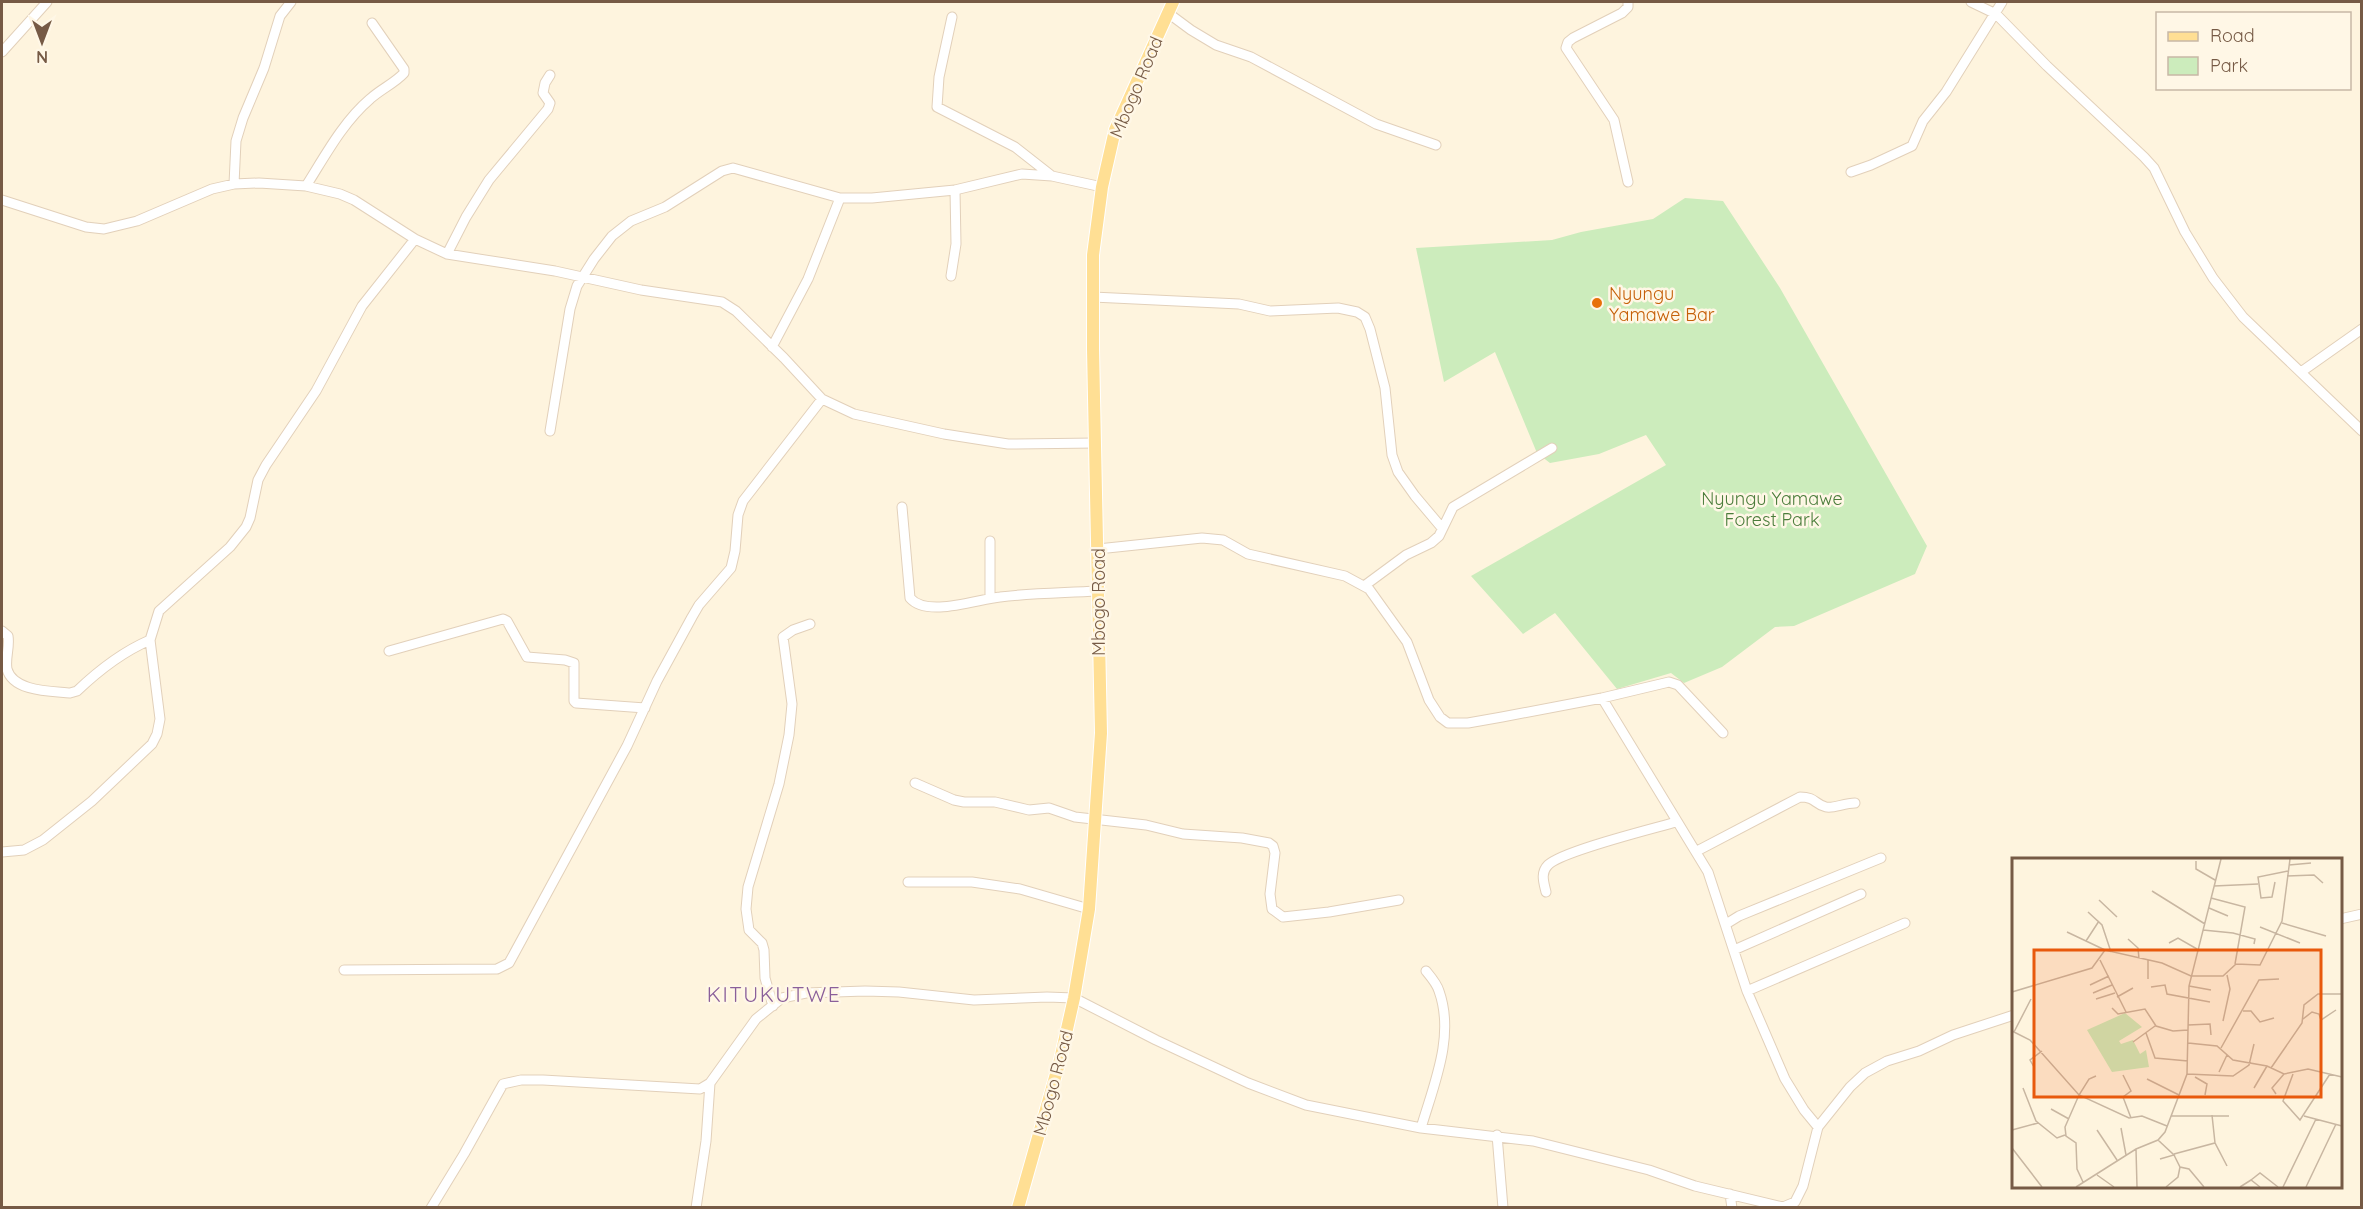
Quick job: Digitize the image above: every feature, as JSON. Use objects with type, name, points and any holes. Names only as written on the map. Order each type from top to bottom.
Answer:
[{"type":"main road","name":"Mbogo Road","points":[[1018,1208],[1060,1060],[1074,998],[1089,909],[1101,733],[1093,255],[1102,187],[1114,130],[1171,7]]},
{"type":"street","points":[[2,52],[47,2]]},
{"type":"street","points":[[234,184],[236,141],[243,118],[264,68],[280,16],[291,2]]},
{"type":"street","points":[[1628,2],[1628,7],[1622,13],[1573,38],[1568,42],[1566,48],[1614,120],[1628,182]]},
{"type":"street","points":[[1971,2],[1996,14],[2047,66],[2145,157],[2154,168],[2185,232],[2213,278],[2243,317],[2361,431]]},
{"type":"street","points":[[1851,172],[1912,146],[1923,121],[1946,92],[2002,2]]},
{"type":"street","points":[[1171,7],[1191,30],[1216,45],[1262,62],[1376,124],[1436,145]]},
{"type":"street","points":[[952,17],[939,77],[937,107],[1015,147],[1052,176]]},
{"type":"street","points":[[306,186],[341,131],[356,113],[404,73],[404,69],[372,23]]},
{"type":"street","points":[[447,254],[489,180],[548,109],[550,103],[543,93],[544,83],[550,75]]},
{"type":"street","points":[[550,431],[570,309],[582,278],[608,240],[624,226],[665,207],[728,168],[744,170],[840,198],[872,198],[955,190],[1022,174],[1052,176],[1102,187]]},
{"type":"street","points":[[2,200],[86,227],[104,229],[137,221],[212,189],[234,184],[306,186],[340,194],[354,200],[415,239],[447,254],[555,271],[641,290],[722,302],[736,311],[822,399],[838,408],[869,419],[1008,444],[1096,443]]},
{"type":"street","points":[[951,276],[956,244],[955,190]]},
{"type":"street","points":[[772,347],[808,279],[840,198]]},
{"type":"street","points":[[2,852],[24,850],[43,840],[92,801],[152,744],[160,719],[150,640],[159,611],[230,548],[246,527],[258,480],[266,465],[316,391],[362,306],[415,239]]},
{"type":"street","points":[[1093,297],[1239,304],[1270,311],[1338,308],[1358,312],[1365,317],[1370,328],[1384,388],[1392,455],[1398,472],[1414,496],[1442,528]]},
{"type":"street","points":[[2301,372],[2361,329]]},
{"type":"street","points":[[344,970],[497,969],[509,963],[627,747],[699,605],[731,568],[738,515],[743,501],[822,399]]},
{"type":"street","points":[[1364,586],[1406,555],[1431,543],[1439,536],[1453,507],[1552,448]]},
{"type":"street","points":[[902,507],[912,601],[926,605],[956,606],[990,598],[1097,591]]},
{"type":"street","points":[[1098,549],[1202,538],[1215,539],[1231,544],[1248,554],[1345,576],[1374,594],[1407,642],[1429,700],[1440,717],[1448,723],[1479,721],[1674,683],[1722,733]]},
{"type":"street","points":[[990,541],[990,598]]},
{"type":"street","points":[[389,651],[503,619],[507,621],[527,657],[565,660],[574,663],[574,701],[576,703],[645,708]]},
{"type":"street","points":[[773,1005],[765,978],[762,943],[749,930],[747,922],[748,887],[779,784],[789,735],[791,694],[783,637],[793,630],[810,624]]},
{"type":"street","points":[[2,631],[9,636],[7,668],[14,679],[26,687],[70,693],[77,691],[131,648],[150,640]]},
{"type":"street","points":[[1602,698],[1708,872],[1747,991],[1785,1079],[1804,1110],[1818,1127]]},
{"type":"street","points":[[915,783],[954,800],[995,801],[1029,810],[1048,808],[1075,817],[1146,825],[1183,834],[1242,838],[1269,843],[1273,846],[1275,853],[1270,894],[1272,909],[1283,916],[1347,909],[1375,902],[1399,900]]},
{"type":"street","points":[[1697,851],[1800,796],[1811,797],[1826,807],[1833,808],[1845,802],[1855,803]]},
{"type":"street","points":[[1546,892],[1542,878],[1548,865],[1555,861],[1578,851],[1676,822]]},
{"type":"street","points":[[1726,924],[1739,916],[1881,858]]},
{"type":"street","points":[[908,882],[938,880],[982,883],[1020,889],[1089,909]]},
{"type":"street","points":[[1734,950],[1861,894]]},
{"type":"street","points":[[2342,919],[2361,914]]},
{"type":"street","points":[[1747,991],[1905,923]]},
{"type":"street","points":[[1421,1128],[1444,1046],[1443,1008],[1439,989],[1426,971]]},
{"type":"street","points":[[431,1208],[503,1084],[521,1080],[543,1080],[683,1090],[700,1089],[710,1083],[756,1019],[782,998],[806,993],[899,992],[974,1000],[1047,996],[1074,998],[1280,1097],[1336,1112],[1421,1128],[1497,1135],[1533,1141],[1649,1170],[1695,1186],[1783,1207],[1795,1202],[1803,1186],[1818,1127],[1850,1087],[1865,1073],[1887,1061],[1919,1051],[1953,1035],[2012,1015]]},
{"type":"street","points":[[696,1208],[706,1141],[710,1083]]},
{"type":"street","points":[[1497,1135],[1503,1208]]},
{"type":"street","points":[[1730,1194],[1732,1208]]},
{"type":"green space","name":"Nyungu Yamawe Forest Park","points":[[1685,198],[1723,201],[1780,288],[1927,546],[1915,574],[1794,626],[1775,627],[1722,667],[1684,683],[1671,673],[1617,689],[1555,613],[1523,634],[1471,576],[1666,465],[1646,435],[1599,454],[1550,463],[1537,453],[1495,352],[1444,382],[1416,248],[1552,240],[1581,232],[1653,219]]},
{"type":"place","name":"Nyungu Yamawe Bar","points":[[1597,303]]},
{"type":"district","name":"KITUKUTWE","points":[[774,994]]}]
